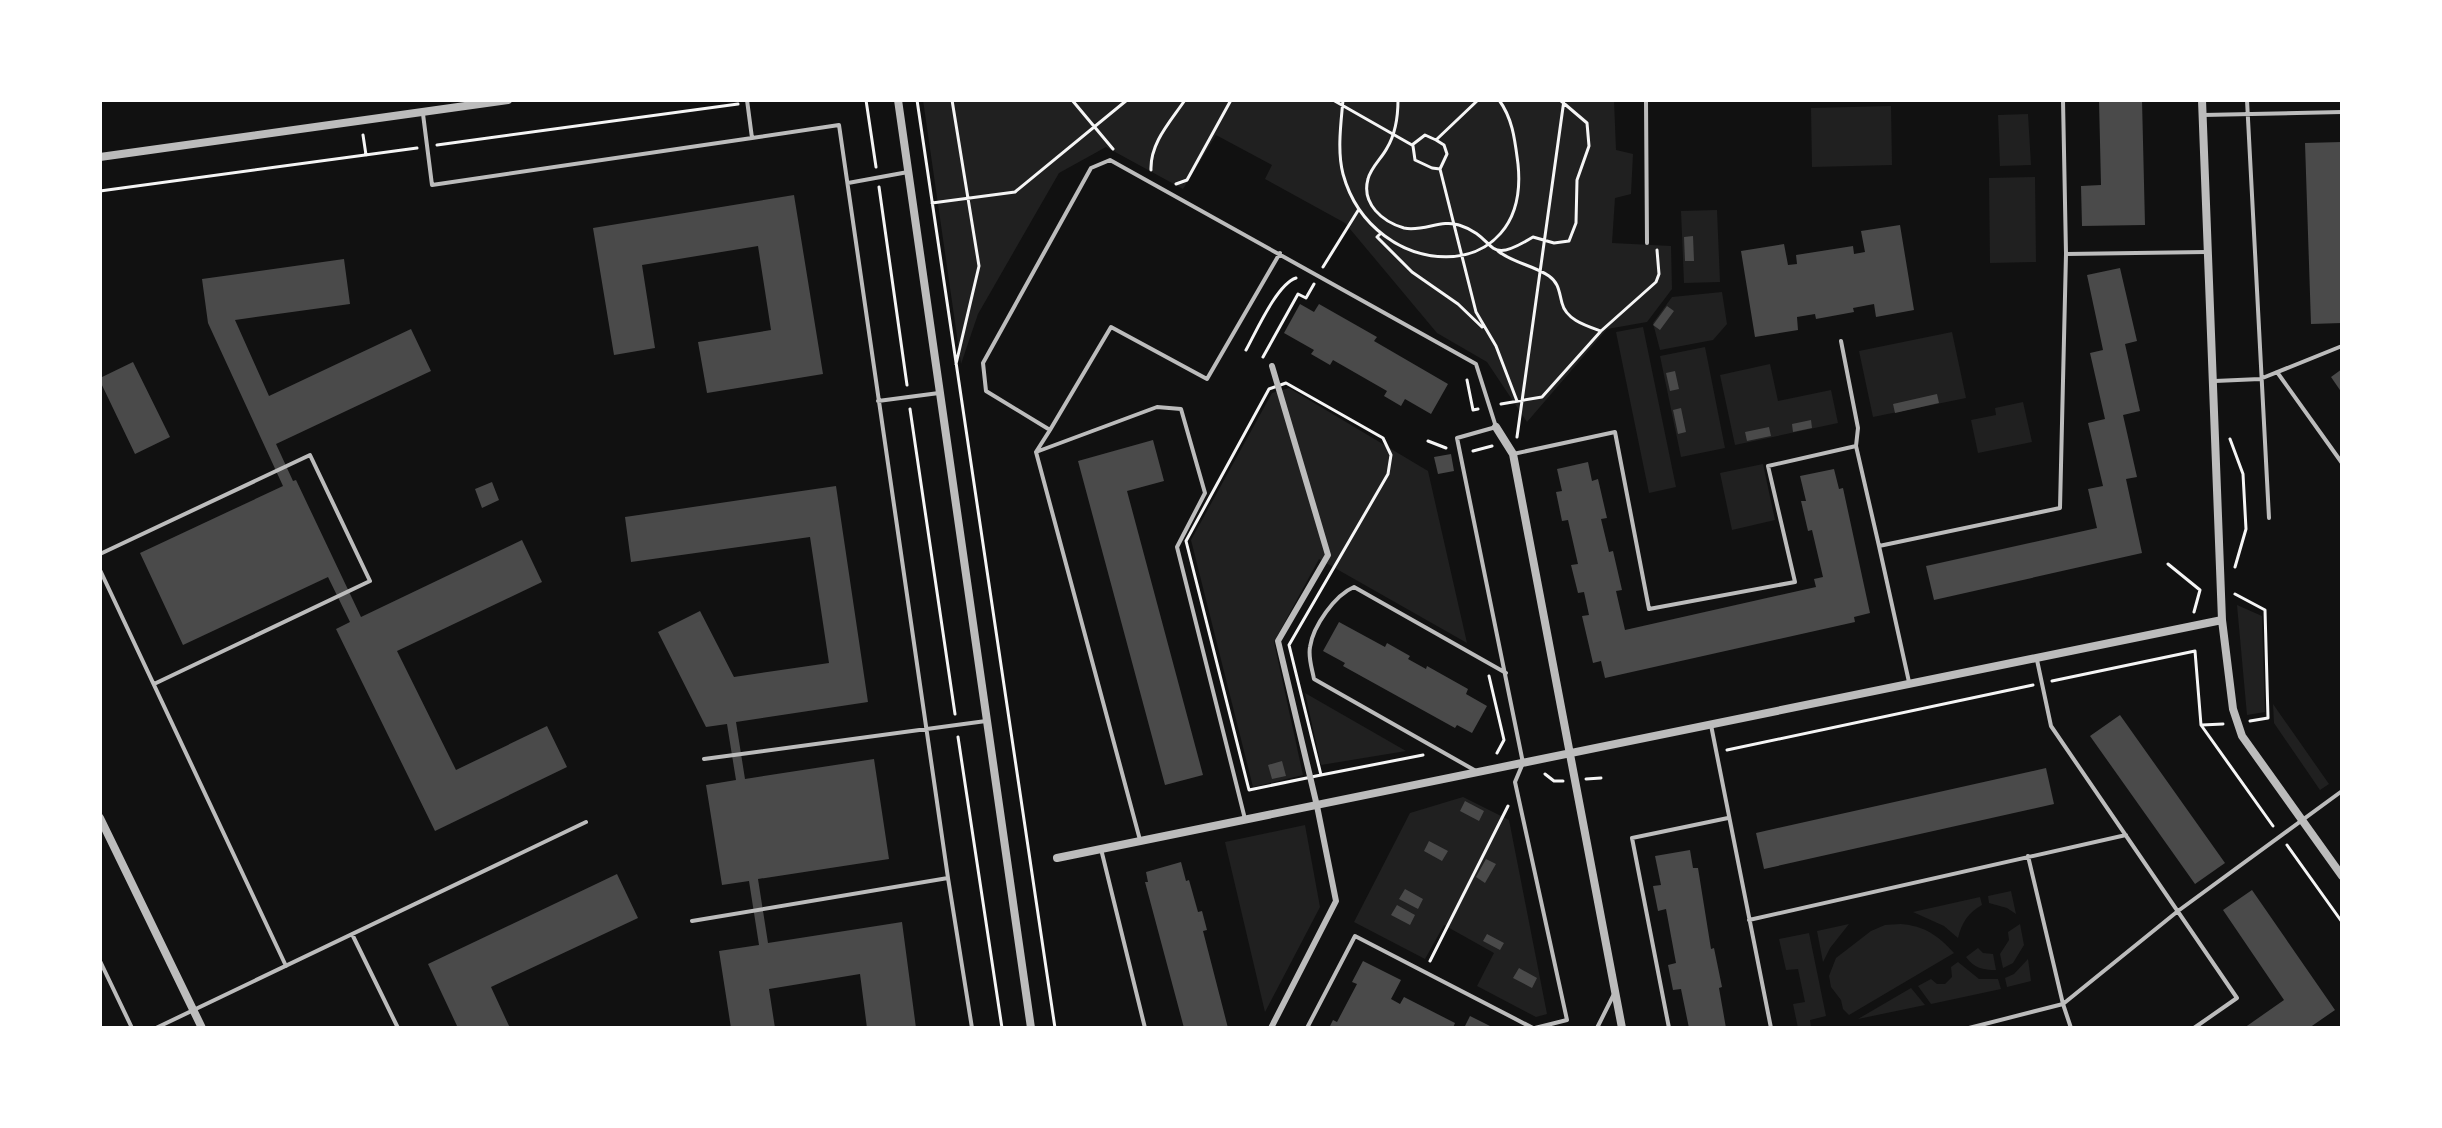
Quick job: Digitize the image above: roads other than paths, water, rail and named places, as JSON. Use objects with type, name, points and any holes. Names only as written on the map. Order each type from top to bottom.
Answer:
[{"type":"street","points":[[100,157],[508,100]]},
{"type":"street","points":[[898,100],[1031,1028]]},
{"type":"street","points":[[2202,100],[2222,620],[2236,724],[2342,876]]},
{"type":"street","points":[[1271,1028],[1336,901],[1278,641],[1328,555],[1272,366]]},
{"type":"street","points":[[1496,427],[1513,454],[1622,1028]]},
{"type":"street","points":[[1057,858],[2222,620]]},
{"type":"street","points":[[100,818],[202,1028]]},
{"type":"lane","points":[[747,100],[752,138]]},
{"type":"lane","points":[[1646,100],[1647,243]]},
{"type":"lane","points":[[1879,546],[2060,508],[2066,254],[2063,100]]},
{"type":"lane","points":[[2247,100],[2269,518]]},
{"type":"lane","points":[[423,112],[432,185],[839,125],[972,1028]]},
{"type":"lane","points":[[2203,115],[2342,112]]},
{"type":"lane","points":[[1050,430],[986,391],[983,363],[1091,168],[1110,160],[1476,364],[1496,427],[1457,438],[1523,763],[1515,782],[1567,1020],[1534,1028],[1355,936],[1307,1028]]},
{"type":"lane","points":[[848,183],[908,172]]},
{"type":"lane","points":[[2066,254],[2208,252]]},
{"type":"lane","points":[[1140,840],[1036,452],[1111,327],[1207,379],[1280,253]]},
{"type":"lane","points":[[1841,341],[1858,428],[1856,446],[1910,684]]},
{"type":"lane","points":[[2213,381],[2260,379],[2342,346]]},
{"type":"lane","points":[[2277,372],[2342,463]]},
{"type":"lane","points":[[878,401],[940,393]]},
{"type":"lane","points":[[1036,452],[1157,407],[1181,409],[1205,493],[1177,547],[1245,819]]},
{"type":"lane","points":[[1513,454],[1615,432],[1649,609],[1795,582],[1768,466],[1856,446]]},
{"type":"lane","points":[[100,554],[310,455],[370,581],[154,684]]},
{"type":"lane","points":[[100,570],[286,966]]},
{"type":"lane","points":[[1478,772],[1314,679],[1309,657],[1310,643],[1333,601],[1354,587],[1507,674]]},
{"type":"lane","points":[[2037,658],[2051,726],[2237,998],[2194,1028]]},
{"type":"lane","points":[[704,759],[986,721]]},
{"type":"lane","points":[[1711,725],[1771,1028]]},
{"type":"lane","points":[[1969,1028],[2063,1004],[2178,911],[2342,791]]},
{"type":"lane","points":[[1669,1028],[1632,838],[1728,818]]},
{"type":"lane","points":[[156,1028],[586,822]]},
{"type":"lane","points":[[1749,920],[2126,835]]},
{"type":"lane","points":[[1101,849],[1145,1028]]},
{"type":"lane","points":[[2028,856],[2071,1028]]},
{"type":"lane","points":[[692,921],[948,878]]},
{"type":"lane","points":[[352,934],[398,1028]]},
{"type":"lane","points":[[100,961],[132,1028]]},
{"type":"lane","points":[[1597,1028],[1615,991]]}]
